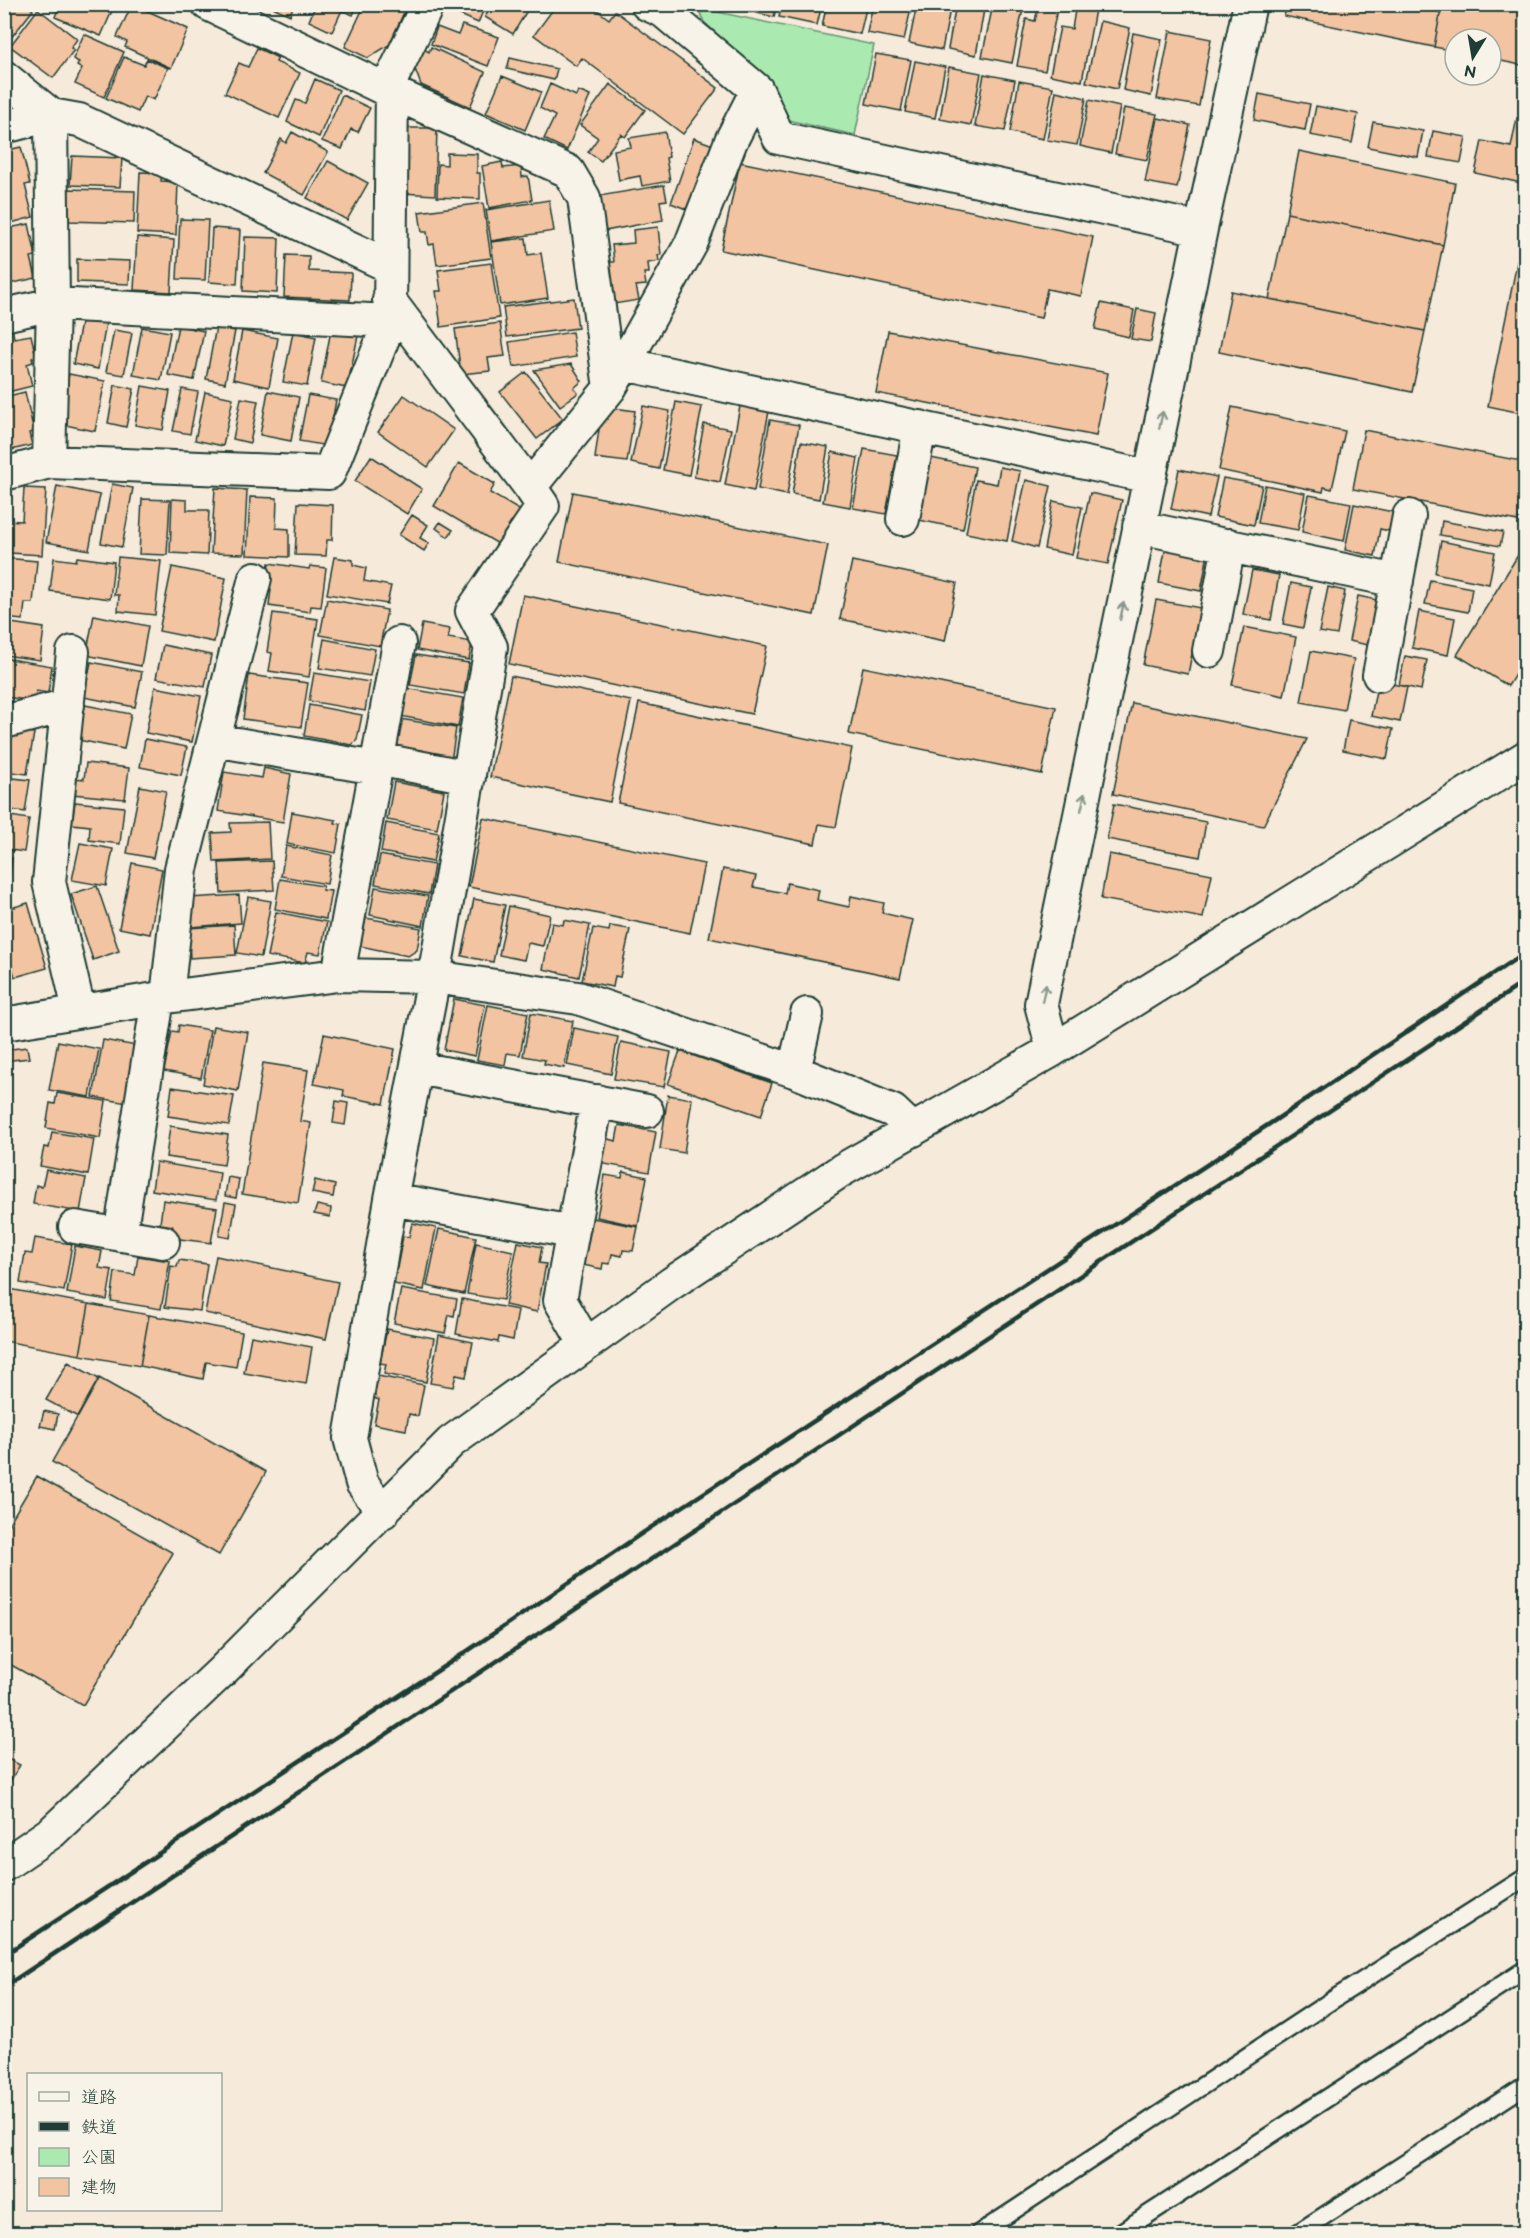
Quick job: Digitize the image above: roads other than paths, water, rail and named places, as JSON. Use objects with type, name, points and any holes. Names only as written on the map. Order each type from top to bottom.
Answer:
[{"type":"street","points":[[208,4],[391,92],[568,171],[584,198],[617,376]]},
{"type":"street","points":[[4,474],[49,462],[329,473],[389,310],[392,78],[428,4]]},
{"type":"street","points":[[1053,1050],[1041,1004],[1201,229],[1250,4]]},
{"type":"street","points":[[658,7],[757,90],[779,138],[1201,229]]},
{"type":"street","points":[[4,77],[51,115]]},
{"type":"street","points":[[530,487],[617,376],[691,244],[731,141],[757,90]]},
{"type":"street","points":[[4,127],[51,115],[79,120],[389,266]]},
{"type":"street","points":[[49,462],[53,304],[51,115]]},
{"type":"street","points":[[4,315],[53,304],[389,310]]},
{"type":"street","points":[[383,1512],[363,1483],[350,1438],[491,647],[472,611],[543,506],[389,310]]},
{"type":"street","points":[[617,376],[920,427],[1150,477]]},
{"type":"street","points":[[903,519],[920,427]]},
{"type":"street","points":[[1379,675],[1409,516]]},
{"type":"street","points":[[1139,527],[1397,580]]},
{"type":"street","points":[[1209,651],[1229,545]]},
{"type":"street","points":[[120,1235],[163,998],[181,869],[255,578]]},
{"type":"street","points":[[338,975],[399,643]]},
{"type":"street","points":[[73,652],[49,882],[79,1010]]},
{"type":"street","points":[[4,722],[68,705]]},
{"type":"street","points":[[214,740],[469,777]]},
{"type":"street","points":[[4,1865],[60,1824],[223,1670],[451,1442],[672,1283],[842,1170],[1053,1050],[1526,757]]},
{"type":"street","points":[[4,1024],[79,1010],[338,975],[434,977],[578,998],[794,1071],[893,1111],[913,1130]]},
{"type":"street","points":[[794,1071],[807,1014]]},
{"type":"street","points":[[417,1068],[647,1111]]},
{"type":"street","points":[[586,1345],[560,1300],[597,1101]]},
{"type":"street","points":[[391,1199],[572,1232]]},
{"type":"street","points":[[75,1227],[163,1242]]},
{"type":"lane","points":[[978,2234],[1338,1996],[1526,1877]]},
{"type":"lane","points":[[1118,2234],[1526,1969]]},
{"type":"lane","points":[[1296,2234],[1526,2085]]},
{"type":"railway","points":[[4,1955],[466,1652],[650,1528],[1274,1121],[1526,952]]},
{"type":"railway","points":[[4,1987],[1526,981]]}]
